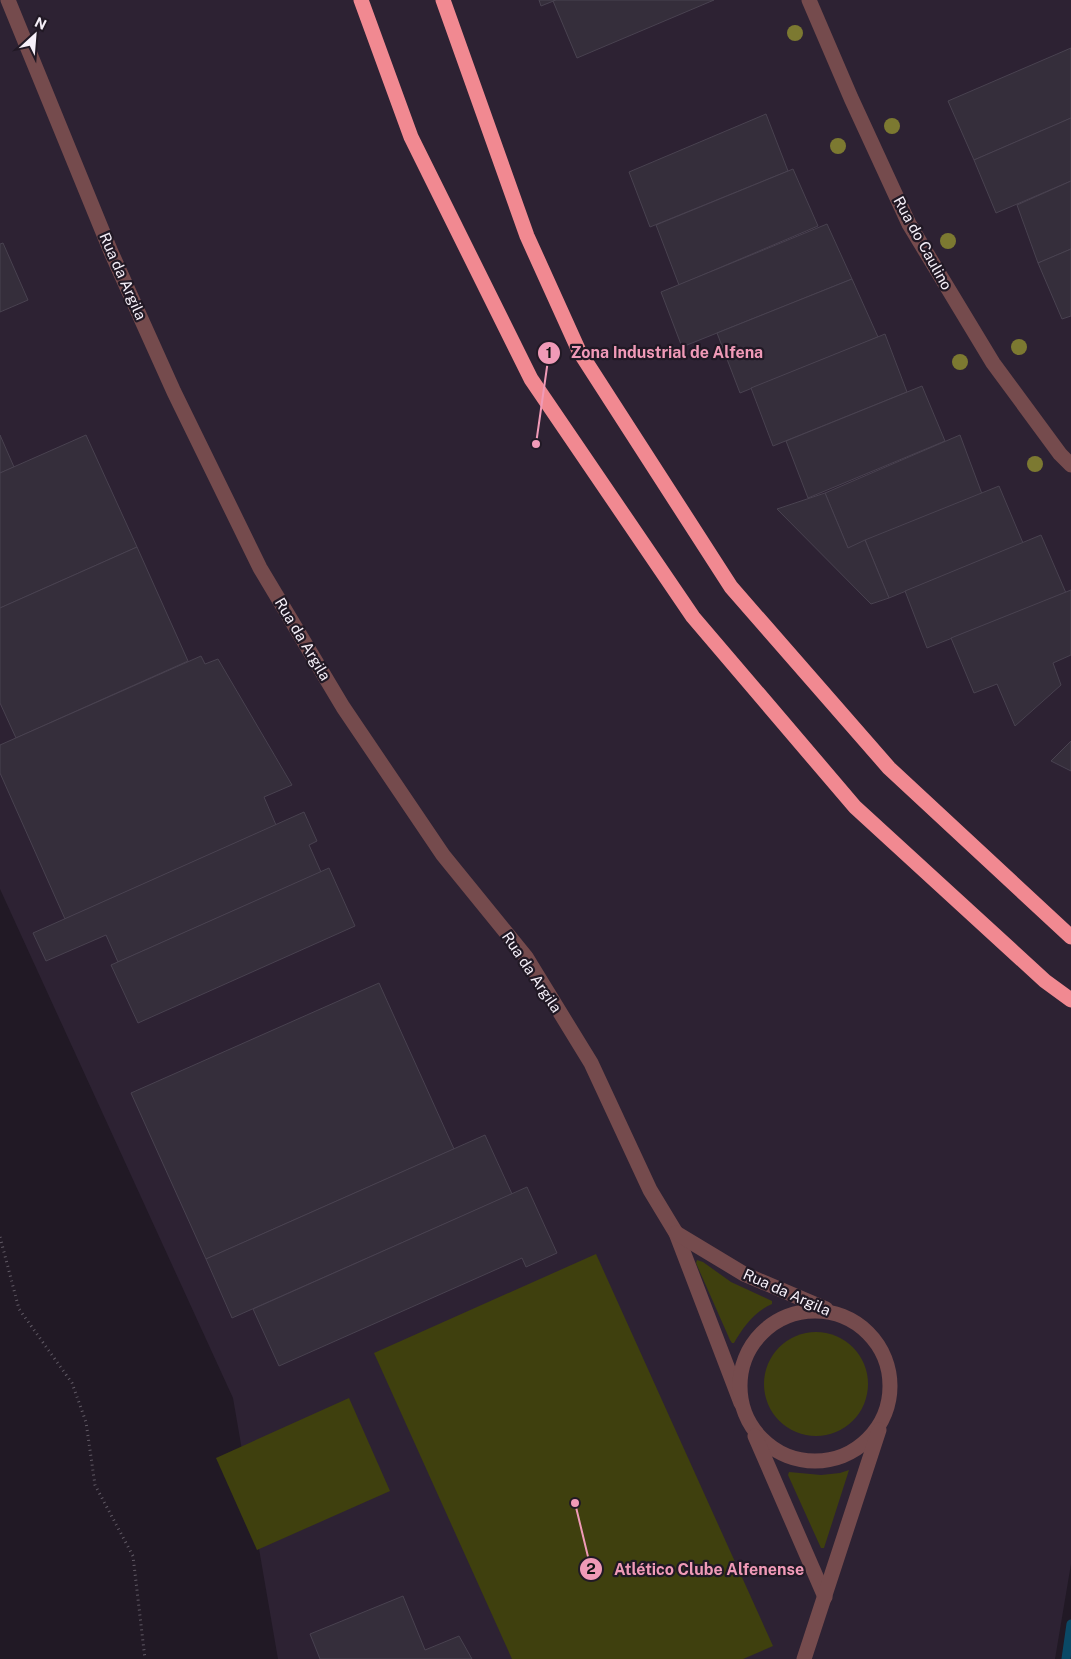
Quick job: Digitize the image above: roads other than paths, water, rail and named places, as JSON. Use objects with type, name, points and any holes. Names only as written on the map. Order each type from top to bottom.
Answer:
[{"type":"highway","points":[[361,0],[411,137],[531,379],[693,617],[855,807],[1045,981],[1071,1000]]},
{"type":"highway","points":[[443,0],[527,236],[579,351],[731,587],[889,768],[1071,937]]},
{"type":"street","name":"Rua da Argila","points":[[8,0],[111,252],[174,392],[260,568],[343,706],[443,856],[526,957],[591,1063],[650,1190],[676,1233],[750,1426],[825,1597]]},
{"type":"street","name":"Rua do Caulino","points":[[809,0],[851,98],[909,224],[993,363],[1060,454],[1071,465]]},
{"type":"street","name":"Rua da Argila","points":[[676,1233],[744,1274],[847,1318],[867,1332],[882,1351],[890,1374],[890,1399],[804,1659]]},
{"type":"street","name":"Rua da Argila","points":[[741,1403],[739,1380],[745,1356],[758,1336],[777,1320],[799,1312],[824,1311],[847,1318]]},
{"type":"street","name":"Rua da Argila","points":[[750,1426],[766,1443],[786,1456],[808,1461],[830,1460],[851,1453],[868,1440],[882,1422]]},
{"type":"waterway","points":[[1066,1659],[1071,1624]]},
{"type":"place","name":"Zona Industrial de Alfena","points":[[536,444]]},
{"type":"place","name":"Atlético Clube Alfenense","points":[[575,1503]]}]
